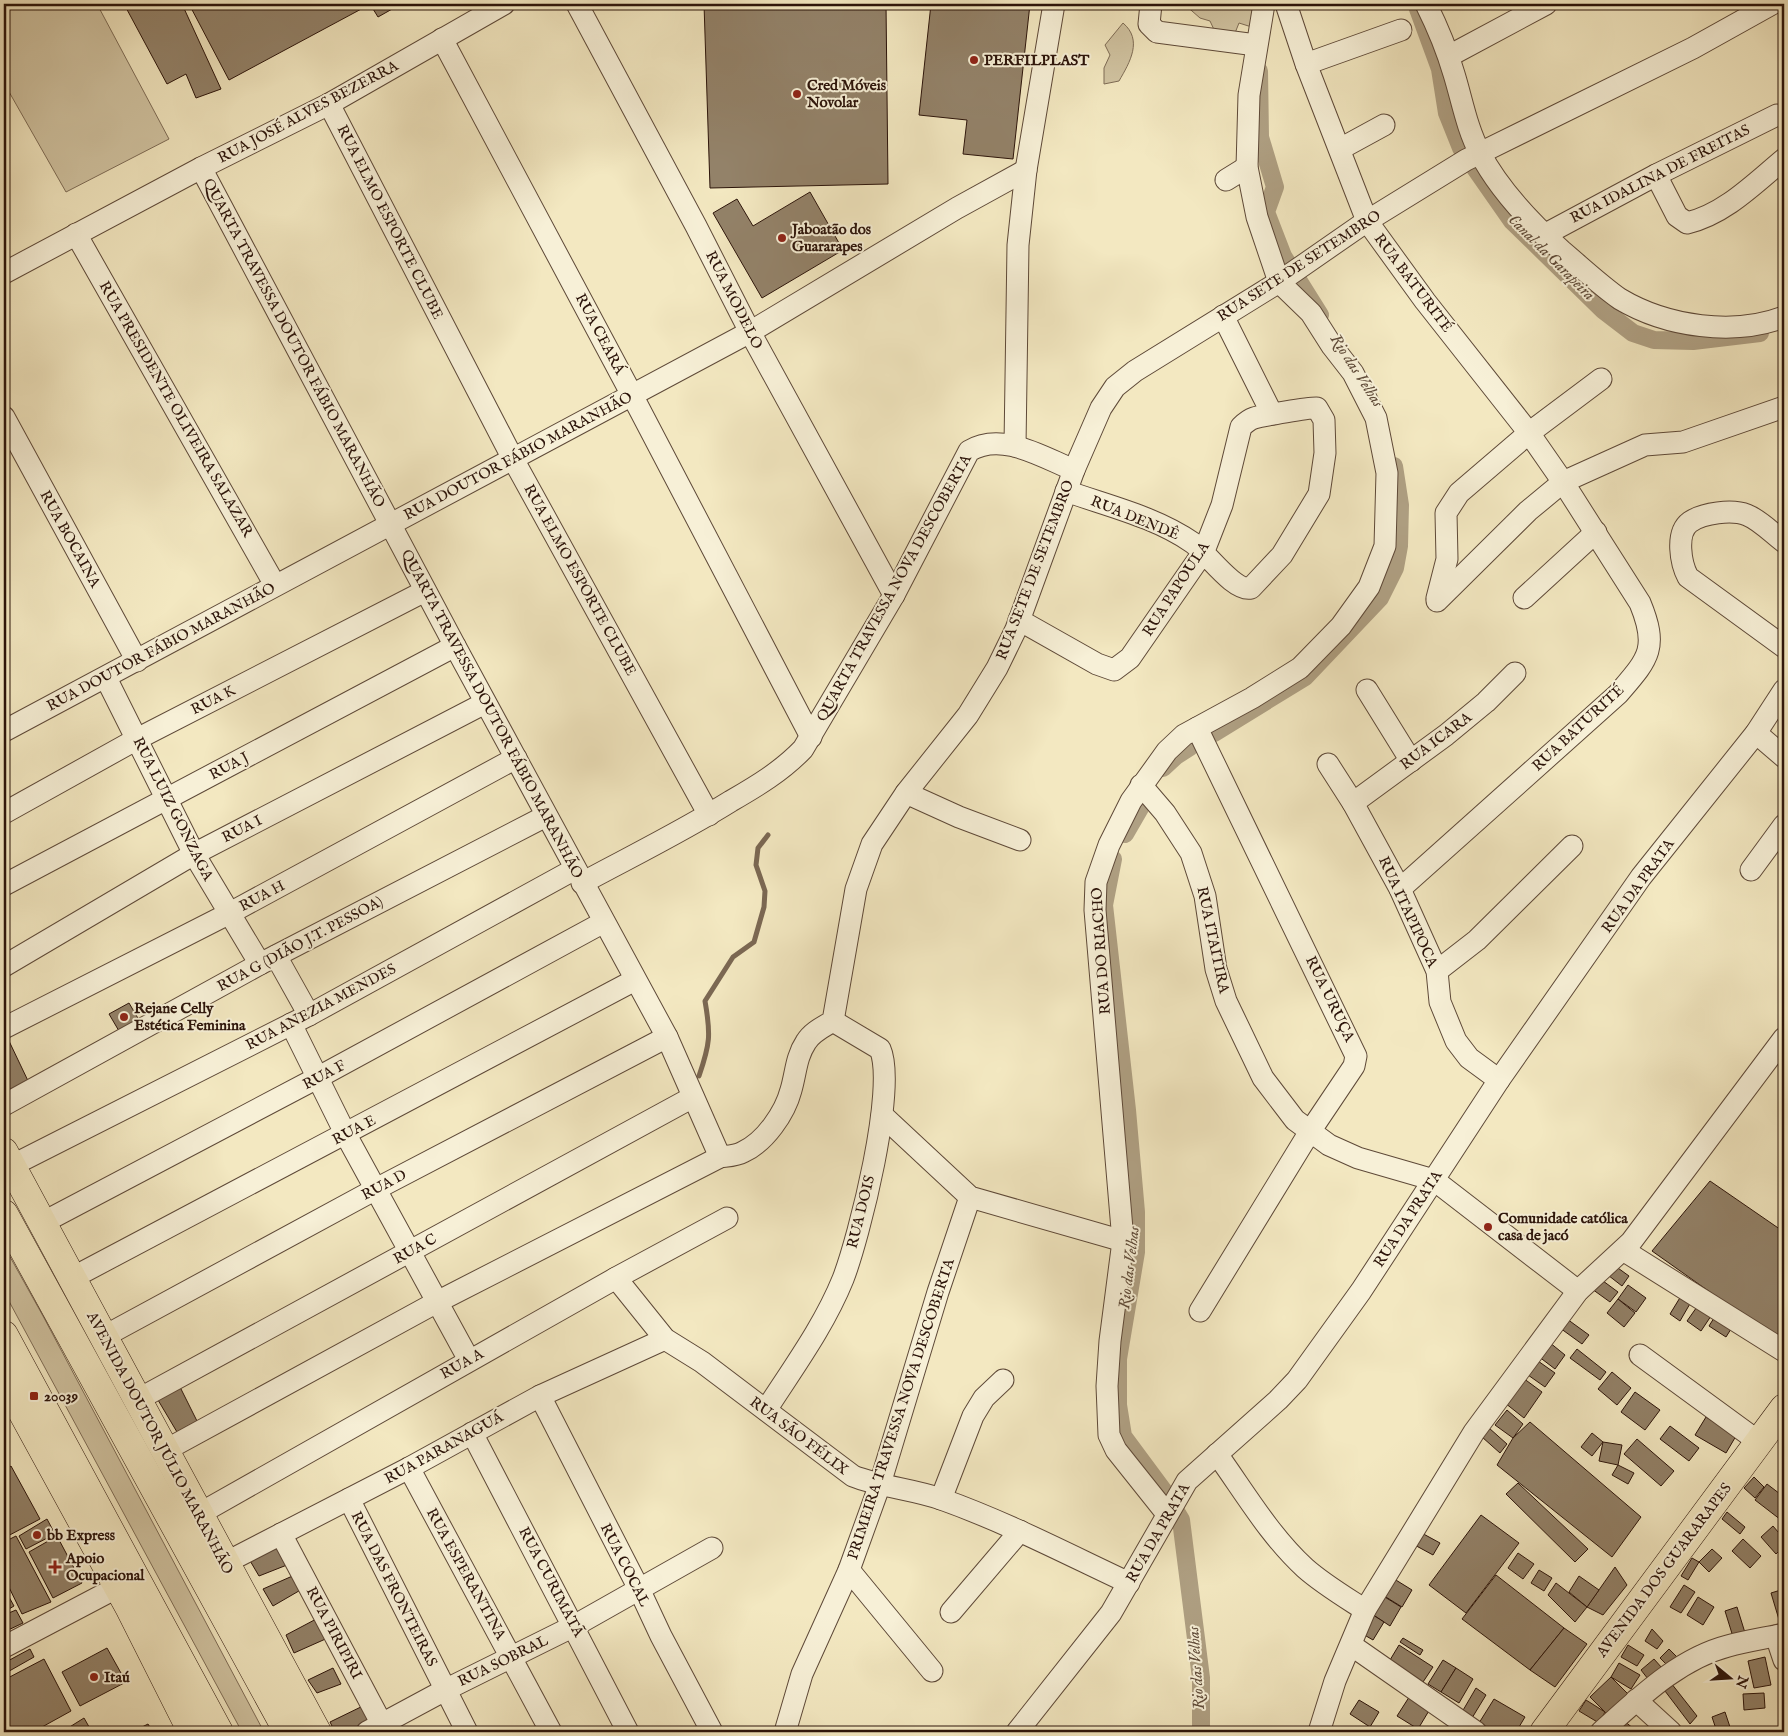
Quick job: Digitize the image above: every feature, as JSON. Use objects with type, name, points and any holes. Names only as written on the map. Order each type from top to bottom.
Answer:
[{"type":"main road","name":"AVENIDA DOUTOR JÚLIO MARANHÃO","points":[[8,1160],[317,1732]]},
{"type":"main road","name":"AVENIDA DOUTOR JÚLIO MARANHÃO","points":[[4,1214],[288,1732]]},
{"type":"main road","points":[[4,1335],[219,1732]]},
{"type":"main road","points":[[4,1379],[118,1587],[192,1732]]},
{"type":"main road","name":"AVENIDA DOS GUARARAPES","points":[[1544,1732],[1784,1408]]},
{"type":"street","name":"RUA JOSÉ ALVES BEZERRA","points":[[4,274],[201,168],[329,104],[504,4]]},
{"type":"street","name":"RUA MODELO","points":[[577,4],[696,226],[750,332],[894,595]]},
{"type":"street","points":[[1015,446],[1018,245],[1026,170],[1054,4]]},
{"type":"street","points":[[1151,4],[1149,24],[1157,32],[1256,45]]},
{"type":"street","points":[[1264,4],[1249,95],[1247,168],[1257,217],[1283,279]]},
{"type":"street","name":"RUA BATURITÉ","points":[[1286,4],[1306,64],[1367,221],[1425,302],[1529,433],[1564,482],[1640,603],[1649,624],[1651,645],[1645,659],[1618,694],[1400,888]]},
{"type":"street","points":[[1426,4],[1449,56],[1473,156],[1544,234],[1621,299],[1653,314],[1697,326],[1761,325],[1784,317]]},
{"type":"street","points":[[1449,56],[1546,4]]},
{"type":"street","name":"RUA SETE DE SETEMBRO","points":[[833,1021],[853,905],[862,867],[878,834],[906,793],[968,715],[997,668],[1019,620],[1074,470],[1101,408],[1115,387],[1135,371],[1283,279],[1367,221],[1473,156],[1693,48],[1748,10],[1772,4]]},
{"type":"street","points":[[1306,64],[1401,30]]},
{"type":"street","name":"RUA CEARÁ","points":[[442,39],[632,395],[811,737]]},
{"type":"street","name":"RUA ELMO ESPORTE CLUBE","points":[[329,104],[513,459],[709,815]]},
{"type":"street","name":"RUA IDALINA DE FREITAS","points":[[1544,234],[1656,175],[1777,115]]},
{"type":"street","points":[[1340,149],[1384,125]]},
{"type":"street","points":[[1656,175],[1678,216],[1687,223],[1715,213],[1744,193],[1784,159]]},
{"type":"street","name":"QUARTA TRAVESSA DOUTOR FÁBIO MARANHÃO","points":[[201,168],[485,703],[667,1038],[720,1157]]},
{"type":"street","points":[[1226,180],[1247,168]]},
{"type":"street","name":"RUA DOUTOR FÁBIO MARANHÃO","points":[[4,731],[750,332],[948,213],[1026,170]]},
{"type":"street","name":"RUA PRESIDENTE OLIVEIRA SALAZAR","points":[[76,234],[275,585]]},
{"type":"street","name":"RUA DO RIACHO","points":[[1171,1508],[1116,1450],[1109,1435],[1107,1386],[1110,1341],[1123,1241],[1096,910],[1096,882],[1109,845],[1147,791],[1167,751],[1184,735],[1300,668],[1341,626],[1369,587],[1385,546],[1387,473],[1376,418],[1353,373],[1332,346],[1311,313],[1283,279]]},
{"type":"street","points":[[1223,316],[1272,414]]},
{"type":"street","points":[[1601,379],[1529,433],[1459,493],[1452,502],[1446,513],[1447,559],[1436,600],[1528,511],[1564,482],[1645,445],[1684,442],[1784,407]]},
{"type":"street","name":"RUA DENDÊ","points":[[1066,491],[1140,517],[1168,530],[1204,551],[1235,584],[1246,589],[1256,584],[1282,555],[1319,494],[1322,481],[1325,452],[1324,420],[1320,411],[1312,407],[1292,413],[1272,414]]},
{"type":"street","name":"RUA PAPOULA","points":[[1019,620],[1097,664],[1114,670],[1130,658],[1204,551],[1222,505],[1241,427],[1254,418],[1272,414]]},
{"type":"street","name":"RUA BOCAINA","points":[[4,417],[136,661]]},
{"type":"street","name":"QUARTA TRAVESSA NOVA DESCOBERTA","points":[[579,876],[709,815],[790,762],[811,737],[894,595],[970,451],[989,443],[1015,446],[1074,470]]},
{"type":"street","points":[[1784,542],[1747,515],[1721,513],[1690,522],[1683,537],[1682,563],[1688,577],[1784,647]]},
{"type":"street","points":[[1524,598],[1596,532]]},
{"type":"street","name":"RUA K","points":[[4,813],[137,739],[426,591]]},
{"type":"street","name":"RUA J","points":[[4,885],[455,646]]},
{"type":"street","name":"RUA ICARA","points":[[1353,803],[1411,761],[1486,702],[1515,673]]},
{"type":"street","name":"RUA LUIZ GONZAGA","points":[[106,678],[194,854],[230,913],[268,960],[300,1019],[318,1078],[346,1135],[436,1302],[470,1360]]},
{"type":"street","points":[[1366,690],[1411,761]]},
{"type":"street","name":"RUA DA PRATA","points":[[1017,1732],[1096,1634],[1129,1583],[1187,1481],[1278,1400],[1297,1380],[1361,1291],[1500,1080],[1641,877],[1756,733],[1784,690]]},
{"type":"street","name":"RUA I","points":[[4,966],[194,854],[485,703]]},
{"type":"street","name":"RUA URUÇA","points":[[1197,728],[1356,1056],[1354,1066],[1309,1133],[1200,1310]]},
{"type":"street","points":[[1756,733],[1784,757]]},
{"type":"street","name":"RUA H","points":[[4,1028],[230,913],[516,758]]},
{"type":"street","name":"RUA ITAPIPOCA","points":[[1328,764],[1353,803],[1400,888],[1437,971],[1440,1002],[1456,1041],[1469,1058],[1500,1080]]},
{"type":"street","name":"RUA ITAITIRA","points":[[1147,791],[1165,813],[1191,853],[1205,896],[1216,969],[1226,1001],[1263,1078],[1295,1120],[1309,1133],[1329,1145],[1358,1158],[1434,1180]]},
{"type":"street","points":[[906,793],[959,817],[1020,840]]},
{"type":"street","name":"RUA G (DIÃO J.T. PESSOA)","points":[[4,1105],[268,960],[546,816]]},
{"type":"street","points":[[1752,870],[1784,825]]},
{"type":"street","points":[[1437,971],[1477,940],[1572,846]]},
{"type":"street","name":"RUA ANEZIA MENDES","points":[[8,1160],[300,1019],[579,876]]},
{"type":"street","name":"RUA F","points":[[42,1223],[318,1078],[604,922]]},
{"type":"street","name":"RUA E","points":[[72,1278],[346,1135],[635,980]]},
{"type":"street","points":[[164,1451],[436,1302],[720,1157],[741,1153],[752,1146],[770,1130],[788,1101],[798,1059],[806,1041],[819,1029],[833,1021]]},
{"type":"street","name":"RUA DOIS","points":[[766,1410],[811,1339],[842,1279],[863,1209],[882,1115],[884,1064],[880,1049],[833,1021]]},
{"type":"street","name":"RUA D","points":[[103,1337],[376,1189],[667,1038]]},
{"type":"street","points":[[1319,1732],[1335,1681],[1365,1610],[1474,1432],[1578,1291],[1623,1250],[1784,1038]]},
{"type":"street","name":"RUA C","points":[[137,1400],[410,1253],[693,1097]]},
{"type":"street","points":[[882,1115],[970,1197],[1123,1241]]},
{"type":"street","points":[[1434,1180],[1578,1291]]},
{"type":"street","name":"PRIMEIRA TRAVESSA NOVA DESCOBERTA","points":[[785,1732],[802,1674],[849,1570],[880,1484],[938,1292],[970,1197]]},
{"type":"street","name":"RUA A","points":[[199,1514],[616,1278],[727,1218]]},
{"type":"street","points":[[1623,1250],[1784,1351]]},
{"type":"street","name":"RUA SÃO FÉLIX","points":[[616,1278],[665,1339],[702,1362],[837,1466],[860,1479],[941,1499],[1020,1531],[1129,1583]]},
{"type":"street","name":"RUA PARANAGUÁ","points":[[225,1563],[409,1468],[540,1396],[665,1339]]},
{"type":"street","points":[[1640,1356],[1759,1442]]},
{"type":"street","points":[[941,1499],[973,1416],[984,1398],[1003,1380]]},
{"type":"street","name":"RUA COCAL","points":[[540,1396],[639,1589],[661,1636],[712,1732]]},
{"type":"street","name":"RUA CURIMATÃ","points":[[472,1433],[628,1732]]},
{"type":"street","points":[[1217,1454],[1266,1523],[1305,1568],[1332,1589],[1365,1610]]},
{"type":"street","name":"RUA ESPERANTINA","points":[[409,1468],[551,1732]]},
{"type":"street","name":"RUA DAS FRONTEIRAS","points":[[349,1499],[467,1732]]},
{"type":"street","points":[[951,1612],[1020,1531]]},
{"type":"street","name":"RUA PIRIPIRI","points":[[281,1534],[378,1730]]},
{"type":"street","points":[[639,1589],[712,1548]]},
{"type":"street","points":[[849,1570],[932,1671]]},
{"type":"street","points":[[4,1647],[118,1587]]},
{"type":"street","name":"RUA SOBRAL","points":[[378,1730],[445,1690],[574,1626],[639,1589]]},
{"type":"street","points":[[1601,1732],[1636,1700],[1682,1666],[1701,1656],[1727,1646],[1780,1635],[1784,1660]]},
{"type":"street","points":[[1351,1645],[1476,1732]]},
{"type":"street","points":[[1636,1700],[1671,1732]]},
{"type":"shaded area","points":[[4,4],[97,4],[169,139],[66,192],[4,83]]},
{"type":"shaded area","points":[[1184,4],[1260,4],[1258,29],[1239,23],[1233,38],[1217,36],[1210,21],[1200,18]]},
{"type":"shaded area","points":[[1123,23],[1132,37],[1133,51],[1119,81],[1104,84],[1104,68],[1110,55],[1105,45]]},
{"type":"shaded area","points":[[4,1246],[264,1732],[242,1732],[4,1292]]},
{"type":"building","points":[[124,4],[182,4],[221,89],[196,98],[186,74],[167,84]]},
{"type":"building","points":[[189,4],[363,4],[365,7],[229,80]]},
{"type":"building","points":[[370,4],[401,4],[378,17]]},
{"type":"building","name":"Cred Móveis Novolar","points":[[704,4],[886,4],[888,184],[710,188]]},
{"type":"building","name":"PERFILPLAST","points":[[931,4],[1030,4],[1013,159],[963,154],[967,120],[919,115]]},
{"type":"building","name":"Jaboatão dos Guararapes","points":[[810,192],[843,250],[762,298],[713,213],[737,199],[753,226]]},
{"type":"building","name":"Rejane Celly Estética Feminina","points":[[129,1003],[139,1020],[119,1031],[109,1014]]},
{"type":"building","points":[[9,1041],[30,1085],[4,1098],[4,1045]]},
{"type":"building","points":[[1710,1181],[1784,1232],[1784,1339],[1782,1343],[1652,1251]]},
{"type":"building","points":[[1611,1263],[1629,1276],[1622,1286],[1604,1272]]},
{"type":"building","points":[[1599,1278],[1618,1292],[1610,1302],[1592,1289]]},
{"type":"building","points":[[1628,1285],[1646,1298],[1636,1312],[1618,1299]]},
{"type":"building","points":[[1681,1296],[1691,1302],[1680,1321],[1670,1314]]},
{"type":"building","points":[[1618,1299],[1635,1313],[1624,1327],[1607,1313]]},
{"type":"building","points":[[1699,1304],[1713,1313],[1701,1331],[1687,1321]]},
{"type":"building","points":[[1714,1318],[1731,1329],[1726,1337],[1709,1326]]},
{"type":"building","points":[[1567,1319],[1589,1335],[1582,1344],[1560,1328]]},
{"type":"building","points":[[1549,1342],[1565,1355],[1555,1369],[1538,1356]]},
{"type":"building","points":[[1577,1349],[1606,1372],[1600,1380],[1570,1358]]},
{"type":"building","points":[[1538,1361],[1555,1373],[1545,1387],[1528,1375]]},
{"type":"building","points":[[1612,1372],[1631,1388],[1617,1405],[1598,1389]]},
{"type":"building","points":[[1523,1378],[1542,1392],[1524,1418],[1505,1403]]},
{"type":"building","points":[[178,1383],[197,1421],[177,1432],[155,1395]]},
{"type":"building","points":[[1635,1392],[1660,1410],[1645,1430],[1621,1412]]},
{"type":"building","points":[[1507,1410],[1523,1424],[1513,1438],[1495,1425]]},
{"type":"building","points":[[1706,1417],[1736,1436],[1726,1453],[1695,1435]]},
{"type":"building","points":[[1530,1422],[1641,1517],[1612,1557],[1497,1465],[1513,1438]]},
{"type":"building","points":[[1670,1426],[1699,1448],[1689,1461],[1660,1439]]},
{"type":"building","points":[[1489,1428],[1507,1444],[1500,1453],[1482,1437]]},
{"type":"building","points":[[1592,1433],[1603,1442],[1592,1456],[1581,1447]]},
{"type":"building","points":[[1637,1439],[1674,1471],[1661,1486],[1624,1454]]},
{"type":"building","points":[[1603,1442],[1622,1445],[1618,1465],[1599,1461]]},
{"type":"building","points":[[1618,1465],[1634,1473],[1628,1484],[1612,1475]]},
{"type":"building","points":[[11,1466],[40,1519],[4,1538],[4,1471]]},
{"type":"building","points":[[1754,1477],[1764,1487],[1755,1498],[1744,1488]]},
{"type":"building","points":[[1518,1483],[1588,1549],[1575,1562],[1506,1494]]},
{"type":"building","points":[[1767,1484],[1784,1497],[1784,1516],[1781,1520],[1755,1500]]},
{"type":"building","points":[[1727,1512],[1745,1527],[1740,1534],[1722,1519]]},
{"type":"building","points":[[1481,1515],[1519,1543],[1466,1613],[1429,1585]]},
{"type":"building","name":"bb Express","points":[[47,1519],[55,1534],[26,1549],[19,1536]]},
{"type":"building","points":[[1773,1526],[1784,1539],[1784,1546],[1776,1554],[1761,1537]]},
{"type":"building","points":[[1418,1531],[1440,1543],[1433,1555],[1411,1543]]},
{"type":"building","points":[[16,1536],[51,1602],[22,1614],[4,1577],[4,1542]]},
{"type":"building","name":"Apoio Ocupacional","points":[[57,1536],[82,1583],[53,1598],[29,1552]]},
{"type":"building","points":[[1743,1539],[1761,1556],[1750,1568],[1732,1551]]},
{"type":"building","points":[[282,1543],[292,1563],[259,1576],[249,1559]]},
{"type":"building","points":[[1712,1549],[1722,1558],[1709,1572],[1699,1562]]},
{"type":"building","points":[[1518,1553],[1534,1564],[1523,1579],[1508,1568]]},
{"type":"building","points":[[1692,1558],[1699,1562],[1688,1580],[1681,1576]]},
{"type":"building","points":[[1615,1567],[1627,1585],[1603,1615],[1587,1607]]},
{"type":"building","points":[[1539,1570],[1552,1578],[1544,1591],[1531,1583]]},
{"type":"building","points":[[297,1574],[304,1588],[273,1606],[263,1589]]},
{"type":"building","points":[[1496,1575],[1564,1628],[1530,1670],[1462,1619]]},
{"type":"building","points":[[1579,1576],[1599,1590],[1587,1607],[1569,1592]]},
{"type":"building","points":[[1391,1577],[1412,1590],[1402,1607],[1381,1594]]},
{"type":"building","points":[[1556,1583],[1587,1607],[1575,1622],[1548,1595]]},
{"type":"building","points":[[1684,1585],[1695,1592],[1681,1613],[1670,1607]]},
{"type":"building","points":[[4,1588],[14,1606],[4,1612]]},
{"type":"building","points":[[1784,1589],[1784,1622],[1780,1623],[1771,1593]]},
{"type":"building","points":[[1380,1594],[1401,1607],[1390,1626],[1369,1612]]},
{"type":"building","points":[[1698,1597],[1714,1607],[1703,1625],[1687,1615]]},
{"type":"building","points":[[1737,1607],[1746,1636],[1734,1640],[1725,1611]]},
{"type":"building","points":[[16,1610],[23,1623],[4,1632],[4,1615]]},
{"type":"building","points":[[1373,1615],[1384,1622],[1373,1640],[1361,1633]]},
{"type":"building","points":[[320,1617],[330,1637],[294,1653],[286,1635]]},
{"type":"building","points":[[1564,1628],[1587,1644],[1555,1687],[1530,1670]]},
{"type":"building","points":[[1652,1629],[1663,1641],[1657,1649],[1645,1641]]},
{"type":"building","points":[[1403,1638],[1423,1650],[1420,1655],[1400,1642]]},
{"type":"building","points":[[1399,1645],[1433,1667],[1423,1682],[1390,1660]]},
{"type":"building","points":[[1628,1645],[1644,1655],[1637,1666],[1621,1657]]},
{"type":"building","name":"Itaú","points":[[107,1648],[126,1682],[80,1706],[62,1672]]},
{"type":"building","points":[[30,1649],[34,1657],[4,1674],[4,1663]]},
{"type":"building","points":[[1669,1649],[1677,1657],[1668,1666],[1660,1658]]},
{"type":"building","points":[[1765,1657],[1771,1685],[1754,1688],[1748,1661]]},
{"type":"building","points":[[44,1659],[71,1711],[33,1732],[4,1732],[4,1680]]},
{"type":"building","points":[[1654,1659],[1662,1668],[1648,1679],[1641,1670]]},
{"type":"building","points":[[1443,1660],[1456,1668],[1441,1692],[1428,1684]]},
{"type":"building","points":[[1619,1663],[1640,1675],[1631,1689],[1611,1677]]},
{"type":"building","points":[[333,1668],[341,1684],[317,1693],[308,1680]]},
{"type":"building","points":[[1456,1668],[1473,1679],[1459,1703],[1441,1692]]},
{"type":"building","points":[[1611,1677],[1628,1694],[1608,1715],[1590,1697]]},
{"type":"building","points":[[1671,1683],[1697,1716],[1690,1724],[1665,1691]]},
{"type":"building","points":[[1476,1688],[1486,1695],[1472,1718],[1462,1712]]},
{"type":"building","points":[[1413,1691],[1433,1704],[1418,1729],[1397,1716]]},
{"type":"building","points":[[1764,1693],[1765,1708],[1744,1710],[1743,1694]]},
{"type":"building","points":[[1494,1699],[1525,1717],[1516,1732],[1493,1732],[1479,1723]]},
{"type":"building","points":[[1359,1700],[1379,1712],[1370,1727],[1350,1714]]},
{"type":"building","points":[[1586,1700],[1605,1712],[1599,1723],[1579,1711]]},
{"type":"building","points":[[367,1704],[375,1724],[356,1732],[335,1732],[330,1722]]},
{"type":"building","points":[[1725,1712],[1731,1730],[1717,1732],[1712,1717]]},
{"type":"building","points":[[84,1718],[92,1732],[70,1732],[68,1728]]},
{"type":"building","points":[[1622,1719],[1635,1730],[1633,1732],[1610,1732]]},
{"type":"building","points":[[148,1724],[153,1732],[132,1732]]},
{"type":"waterway","name":"Canal da Garapeira","points":[[1418,9],[1440,69],[1447,113],[1461,148],[1512,221],[1603,310],[1633,333],[1654,340],[1693,341],[1760,333]]},
{"type":"waterway","name":"Rio das Velhas","points":[[1259,71],[1260,137],[1275,187],[1266,212],[1283,256],[1320,315]]},
{"type":"waterway","name":"Rio das Velhas","points":[[1214,733],[1305,677],[1380,598],[1395,568],[1399,546],[1400,505],[1394,466]]},
{"type":"waterway","name":"Rio das Velhas","points":[[1163,768],[1190,747]]},
{"type":"waterway","name":"Rio das Velhas","points":[[1125,834],[1147,796]]},
{"type":"waterway","points":[[699,1076],[705,1056],[709,1031],[705,1001],[733,957],[754,942],[764,907],[765,891],[756,865],[758,848],[768,835]]},
{"type":"waterway","name":"Rio das Velhas","points":[[1113,859],[1104,905],[1127,1110],[1136,1212],[1136,1252],[1118,1359],[1118,1405],[1123,1436],[1163,1490],[1181,1520],[1201,1678],[1201,1732]]},
{"type":"place","name":"PERFILPLAST","points":[[974,60]]},
{"type":"place","name":"Cred Móveis Novolar","points":[[797,94]]},
{"type":"place","name":"Jaboatão dos Guararapes","points":[[782,238]]},
{"type":"place","name":"Rejane Celly Estética Feminina","points":[[124,1017]]},
{"type":"place","name":"Comunidade católica casa de jacó","points":[[1488,1227]]},
{"type":"place","name":"20039","points":[[34,1396]]},
{"type":"place","name":"bb Express","points":[[37,1535]]},
{"type":"place","name":"Apoio Ocupacional","points":[[55,1567]]},
{"type":"place","name":"Itaú","points":[[94,1677]]}]
